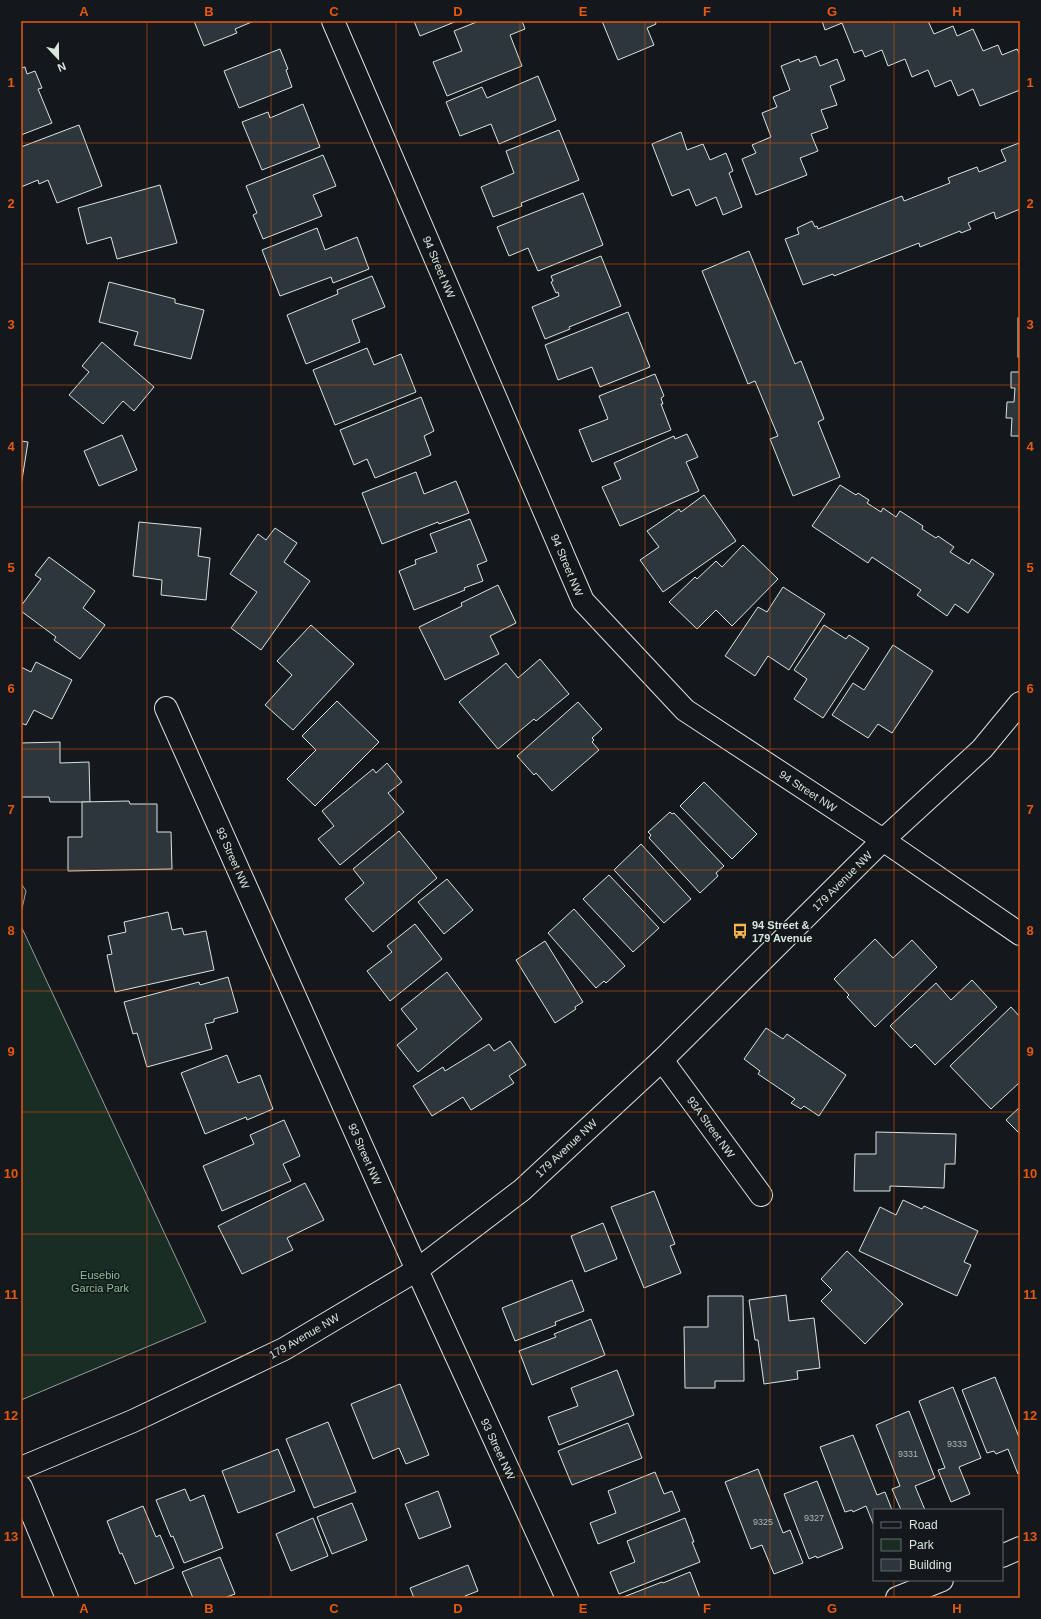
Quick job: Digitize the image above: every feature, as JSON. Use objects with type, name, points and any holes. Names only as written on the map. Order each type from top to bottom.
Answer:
[{"type":"street","name":"94 Street NW","points":[[333,21],[583,601],[685,710],[883,840],[1020,934]]},
{"type":"street","name":"179 Avenue NW","points":[[21,1468],[133,1421],[284,1349],[417,1270],[522,1190],[662,1060],[883,840],[982,749],[1020,703]]},
{"type":"street","name":"93 Street NW","points":[[166,708],[417,1270],[567,1598]]},
{"type":"street","name":"93A Street NW","points":[[662,1060],[761,1195]]},
{"type":"street","points":[[21,1487],[67,1598]]},
{"type":"street","points":[[1003,1556],[1020,1548]]},
{"type":"street","points":[[898,1598],[940,1581]]},
{"type":"green space","points":[[21,883],[26,891],[21,913]]},
{"type":"green space","name":"Eusebio Garcia Park","points":[[21,926],[206,1322],[21,1400]]},
{"type":"building","points":[[194,21],[254,21],[235,29],[237,33],[204,46]]},
{"type":"building","points":[[414,21],[457,21],[420,36]]},
{"type":"building","points":[[479,21],[522,21],[525,29],[510,35],[522,66],[447,96],[433,62],[462,51],[454,31]]},
{"type":"building","points":[[602,21],[655,21],[656,24],[647,28],[654,45],[618,60]]},
{"type":"building","points":[[822,21],[928,21],[934,34],[953,26],[957,36],[973,29],[983,51],[998,45],[1002,55],[1017,49],[1020,55],[1020,90],[980,106],[973,89],[958,96],[951,80],[935,87],[928,70],[912,77],[905,59],[888,66],[882,50],[865,57],[862,50],[854,53],[842,23],[825,30]]},
{"type":"building","points":[[280,49],[288,69],[286,70],[292,87],[239,108],[224,71]]},
{"type":"building","points":[[816,56],[820,66],[837,59],[845,80],[830,86],[837,105],[821,110],[828,128],[811,134],[818,151],[800,158],[807,175],[756,195],[742,159],[756,153],[752,145],[771,137],[762,113],[777,107],[773,97],[790,90],[781,66],[799,59],[800,62]]},
{"type":"building","points":[[25,67],[27,74],[35,71],[42,88],[38,89],[52,123],[21,135],[21,68]]},
{"type":"building","points":[[538,76],[556,120],[499,144],[491,124],[460,136],[446,102],[482,87],[487,98]]},
{"type":"building","points":[[303,104],[320,147],[262,170],[242,122],[268,112],[270,118]]},
{"type":"building","points":[[79,125],[102,186],[57,203],[48,180],[39,184],[38,180],[21,187],[21,147]]},
{"type":"building","points":[[559,130],[579,180],[521,203],[522,206],[493,217],[481,187],[514,173],[506,151]]},
{"type":"building","points":[[681,132],[687,150],[703,144],[710,160],[726,153],[733,171],[729,173],[742,207],[723,215],[716,197],[696,206],[689,189],[672,196],[652,144]]},
{"type":"building","points":[[1019,143],[1020,209],[996,219],[994,212],[968,223],[971,229],[961,233],[960,231],[920,247],[919,243],[834,276],[833,274],[803,285],[785,239],[799,234],[797,228],[812,221],[818,229],[902,196],[904,201],[950,183],[948,178],[977,167],[979,172],[1006,161],[1001,150]]},
{"type":"building","points":[[323,155],[336,186],[313,195],[322,216],[263,239],[253,215],[257,213],[246,186]]},
{"type":"building","points":[[160,185],[177,243],[117,259],[111,237],[87,244],[78,208]]},
{"type":"building","points":[[583,193],[603,245],[538,271],[528,248],[509,256],[497,227]]},
{"type":"building","points":[[317,228],[325,250],[357,237],[369,269],[333,283],[331,277],[280,296],[262,250]]},
{"type":"building","points":[[749,251],[795,364],[801,361],[824,419],[818,422],[840,477],[793,496],[770,439],[778,436],[755,381],[748,384],[702,271]]},
{"type":"building","points":[[601,256],[621,306],[569,327],[570,329],[545,339],[532,307],[559,296],[551,282],[553,281],[551,276]]},
{"type":"building","points":[[372,276],[385,307],[352,320],[360,342],[306,364],[287,315],[338,294],[337,290]]},
{"type":"building","points":[[109,282],[175,299],[175,303],[204,310],[191,359],[134,345],[138,332],[99,322]]},
{"type":"building","points":[[628,312],[650,367],[600,387],[592,367],[558,380],[545,345]]},
{"type":"building","points":[[1018,318],[1020,318],[1020,357],[1018,357]]},
{"type":"building","points":[[102,342],[154,387],[134,411],[123,401],[103,424],[69,395],[89,372],[82,366]]},
{"type":"building","points":[[367,348],[374,365],[401,354],[416,392],[335,425],[313,370]]},
{"type":"building","points":[[1011,372],[1020,372],[1020,436],[1011,436],[1012,418],[1006,418],[1007,402],[1014,402],[1015,388],[1011,388]]},
{"type":"building","points":[[655,374],[664,396],[661,398],[663,404],[661,404],[671,430],[592,462],[579,430],[608,419],[599,396]]},
{"type":"building","points":[[421,397],[434,431],[424,436],[431,455],[375,478],[367,459],[354,465],[340,430]]},
{"type":"building","points":[[687,434],[698,457],[686,462],[699,491],[620,526],[602,487],[621,479],[614,463],[674,436],[675,439]]},
{"type":"building","points":[[122,435],[137,470],[99,486],[84,451]]},
{"type":"building","points":[[21,441],[28,442],[21,486]]},
{"type":"building","points":[[416,472],[424,494],[456,481],[469,513],[439,524],[438,522],[382,544],[362,493]]},
{"type":"building","points":[[840,485],[856,495],[858,493],[869,500],[867,503],[881,512],[883,508],[896,517],[900,511],[923,526],[922,529],[936,538],[938,536],[954,547],[950,552],[969,564],[972,559],[994,574],[968,613],[955,604],[947,616],[917,595],[921,590],[872,557],[868,563],[812,526]]},
{"type":"building","points":[[704,495],[736,541],[663,592],[640,560],[659,547],[647,531],[679,509],[681,512]]},
{"type":"building","points":[[470,519],[487,561],[477,565],[483,581],[464,588],[465,590],[414,610],[399,571],[416,564],[415,560],[437,552],[430,534]]},
{"type":"building","points":[[139,522],[201,528],[198,556],[210,558],[206,600],[161,595],[162,580],[133,576]]},
{"type":"building","points":[[275,528],[297,543],[284,562],[310,581],[261,650],[231,628],[257,592],[230,574],[258,534],[266,540]]},
{"type":"building","points":[[743,545],[778,579],[732,626],[716,610],[697,629],[669,602],[695,577],[697,579],[716,561],[722,567]]},
{"type":"building","points":[[49,557],[95,591],[83,608],[105,625],[80,659],[54,640],[56,637],[21,611],[21,606],[41,579],[35,575]]},
{"type":"building","points":[[498,585],[516,623],[490,636],[499,654],[445,680],[419,627],[462,606],[461,603]]},
{"type":"building","points":[[783,587],[825,614],[789,670],[768,656],[755,676],[725,656],[758,607],[767,612]]},
{"type":"building","points":[[311,625],[354,664],[293,730],[265,705],[292,675],[277,661]]},
{"type":"building","points":[[824,625],[846,639],[849,635],[869,648],[823,718],[794,699],[807,679],[794,670]]},
{"type":"building","points":[[893,645],[933,671],[892,733],[878,724],[868,738],[832,715],[853,683],[864,690]]},
{"type":"building","points":[[540,659],[569,694],[536,721],[534,719],[498,749],[459,702],[506,663],[518,678]]},
{"type":"building","points":[[36,662],[72,680],[52,719],[34,710],[26,725],[21,723],[21,667],[31,672]]},
{"type":"building","points":[[337,701],[379,742],[315,806],[287,779],[316,750],[302,736]]},
{"type":"building","points":[[578,702],[602,729],[592,738],[594,740],[592,742],[599,750],[552,791],[536,773],[534,775],[517,756]]},
{"type":"building","points":[[60,742],[60,763],[89,762],[90,802],[50,802],[49,797],[21,797],[21,743]]},
{"type":"building","points":[[387,763],[402,782],[388,793],[404,812],[340,865],[318,839],[334,826],[322,811],[373,769],[376,773]]},
{"type":"building","points":[[704,782],[757,834],[732,859],[680,806]]},
{"type":"building","points":[[129,801],[130,804],[157,804],[157,832],[171,832],[172,869],[68,871],[68,837],[82,837],[82,802]]},
{"type":"building","points":[[670,812],[672,814],[674,813],[724,866],[716,873],[718,876],[700,893],[649,838],[651,835],[648,832]]},
{"type":"building","points":[[399,831],[437,878],[373,932],[345,899],[364,883],[353,869]]},
{"type":"building","points":[[641,844],[691,899],[664,923],[614,870]]},
{"type":"building","points":[[609,875],[659,928],[633,952],[583,899]]},
{"type":"building","points":[[447,879],[473,910],[444,934],[418,902]]},
{"type":"building","points":[[574,909],[625,966],[606,983],[604,981],[596,988],[548,933]]},
{"type":"building","points":[[168,912],[172,930],[182,928],[184,935],[206,931],[214,970],[115,992],[107,955],[112,954],[108,936],[126,932],[124,922]]},
{"type":"building","points":[[415,924],[442,959],[390,1001],[367,971],[392,952],[387,946]]},
{"type":"building","points":[[875,939],[893,958],[912,940],[937,967],[875,1027],[847,997],[849,995],[834,979]]},
{"type":"building","points":[[545,941],[583,1002],[575,1007],[576,1009],[555,1023],[516,960]]},
{"type":"building","points":[[447,972],[482,1019],[418,1072],[397,1045],[417,1029],[401,1009]]},
{"type":"building","points":[[228,977],[238,1012],[214,1019],[214,1022],[205,1024],[212,1049],[147,1067],[137,1033],[133,1034],[124,1002],[199,982],[200,985]]},
{"type":"building","points":[[972,980],[997,1007],[935,1065],[915,1044],[911,1048],[890,1026],[936,983],[951,1000]]},
{"type":"building","points":[[1011,1007],[1020,1017],[1020,1082],[991,1109],[950,1066]]},
{"type":"building","points":[[766,1028],[783,1039],[787,1034],[846,1075],[819,1116],[804,1106],[801,1109],[791,1103],[795,1099],[758,1074],[760,1071],[744,1059]]},
{"type":"building","points":[[510,1041],[526,1065],[509,1076],[514,1083],[471,1110],[463,1097],[432,1116],[413,1086],[443,1067],[445,1071],[489,1044],[494,1051]]},
{"type":"building","points":[[227,1055],[238,1083],[260,1075],[273,1109],[247,1120],[246,1117],[205,1134],[181,1073]]},
{"type":"building","points":[[1020,1107],[1020,1134],[1006,1120]]},
{"type":"building","points":[[284,1120],[300,1156],[283,1164],[291,1181],[222,1211],[203,1166],[254,1144],[250,1135]]},
{"type":"building","points":[[876,1132],[956,1134],[955,1164],[945,1164],[944,1188],[890,1186],[890,1191],[854,1191],[855,1154],[876,1154]]},
{"type":"building","points":[[305,1183],[324,1220],[287,1238],[293,1250],[242,1274],[218,1226]]},
{"type":"building","points":[[654,1191],[675,1244],[670,1246],[681,1273],[644,1288],[611,1207]]},
{"type":"building","points":[[903,1200],[922,1209],[924,1206],[978,1231],[964,1262],[971,1265],[957,1296],[859,1251],[880,1207],[896,1215]]},
{"type":"building","points":[[603,1223],[617,1259],[585,1272],[571,1236]]},
{"type":"building","points":[[847,1251],[903,1304],[865,1344],[821,1301],[832,1290],[821,1279]]},
{"type":"building","points":[[572,1280],[584,1311],[555,1322],[556,1325],[515,1341],[502,1308]]},
{"type":"building","points":[[786,1295],[789,1321],[814,1318],[820,1368],[797,1371],[798,1379],[764,1384],[758,1340],[755,1340],[749,1300]]},
{"type":"building","points":[[708,1296],[743,1296],[744,1381],[715,1381],[715,1388],[685,1388],[684,1327],[708,1327]]},
{"type":"building","points":[[591,1319],[605,1355],[532,1385],[519,1351],[556,1337],[554,1334]]},
{"type":"building","points":[[617,1370],[634,1415],[559,1445],[548,1417],[578,1406],[571,1388]]},
{"type":"building","points":[[995,1377],[1020,1437],[1020,1473],[1018,1474],[1008,1449],[996,1454],[994,1451],[987,1453],[962,1390]]},
{"type":"building","points":[[400,1384],[429,1455],[406,1464],[399,1448],[373,1459],[351,1404]]},
{"type":"building","points":[[953,1387],[981,1458],[959,1467],[970,1494],[951,1502],[938,1470],[945,1468],[919,1401]]},
{"type":"building","points":[[909,1411],[935,1478],[915,1486],[925,1509],[901,1509],[892,1489],[900,1486],[876,1425]]},
{"type":"building","points":[[328,1422],[356,1492],[314,1508],[286,1439]]},
{"type":"building","points":[[628,1423],[642,1458],[572,1485],[558,1451]]},
{"type":"building","points":[[853,1435],[877,1495],[885,1492],[892,1509],[873,1509],[873,1524],[866,1506],[853,1512],[852,1510],[845,1512],[820,1447]]},
{"type":"building","points":[[278,1449],[295,1491],[238,1513],[222,1471]]},
{"type":"building","points":[[758,1469],[783,1533],[790,1530],[803,1563],[774,1574],[762,1545],[751,1549],[725,1482]]},
{"type":"building","points":[[655,1472],[664,1494],[672,1491],[680,1511],[598,1544],[590,1523],[616,1513],[608,1491]]},
{"type":"building","points":[[817,1481],[843,1548],[817,1558],[816,1556],[809,1559],[784,1494]]},
{"type":"building","points":[[185,1489],[190,1501],[204,1495],[223,1548],[184,1563],[173,1536],[171,1537],[156,1500]]},
{"type":"building","points":[[438,1491],[451,1527],[419,1539],[405,1504]]},
{"type":"building","points":[[352,1503],[367,1540],[332,1554],[317,1517]]},
{"type":"building","points":[[143,1506],[156,1537],[160,1535],[174,1568],[135,1584],[122,1553],[120,1554],[107,1521]]},
{"type":"building","points":[[313,1518],[328,1556],[291,1571],[276,1534]]},
{"type":"building","points":[[685,1518],[700,1562],[619,1594],[610,1572],[635,1562],[627,1541]]},
{"type":"building","points":[[220,1557],[235,1594],[224,1598],[193,1598],[182,1572]]},
{"type":"building","points":[[468,1565],[478,1591],[465,1596],[466,1598],[414,1598],[410,1588]]},
{"type":"building","points":[[690,1572],[700,1598],[621,1598],[662,1582],[663,1583]]},
{"type":"place","name":"94 Street & 179 Avenue","points":[[740,931]]}]
